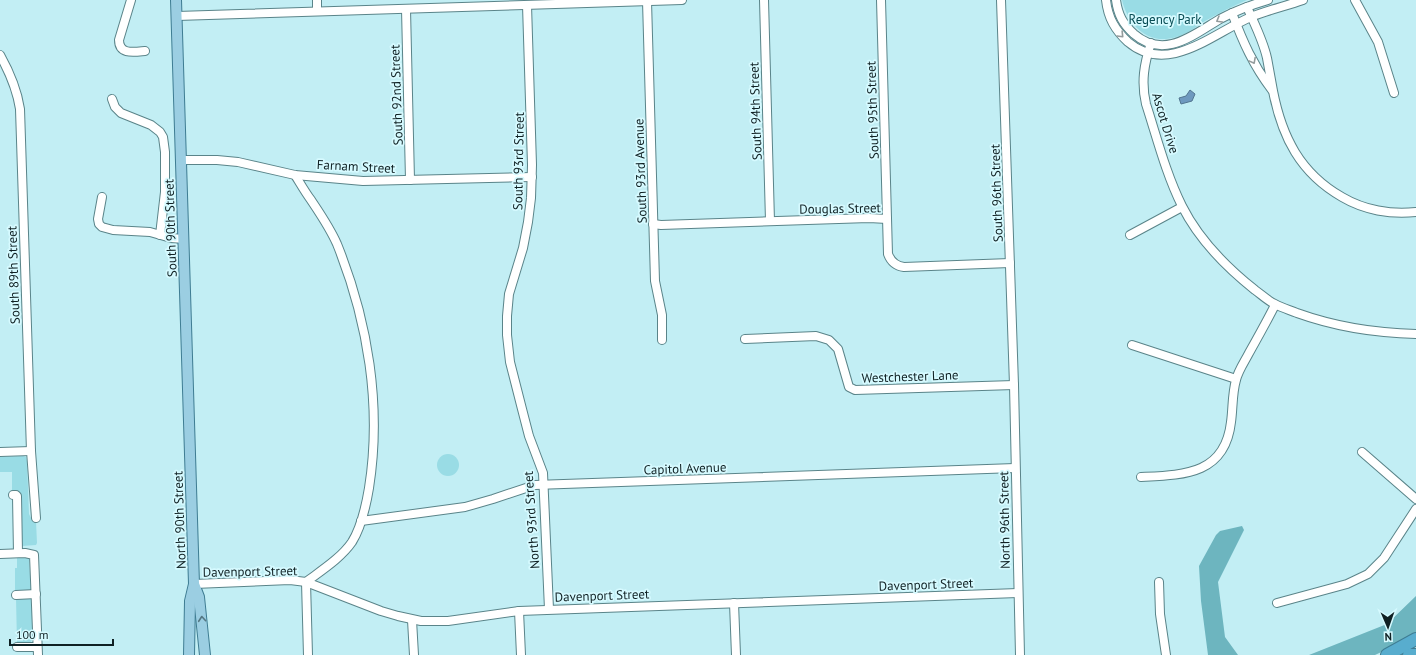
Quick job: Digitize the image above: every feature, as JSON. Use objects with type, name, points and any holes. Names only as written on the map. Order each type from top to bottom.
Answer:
[{"type":"highway","points":[[1388,655],[1416,639]]},
{"type":"highway","points":[[1410,655],[1416,655]]},
{"type":"main road","name":"South 90th Street","points":[[176,0],[191,454]]},
{"type":"main road","name":"North 90th Street","points":[[189,655],[190,601],[194,584],[191,454]]},
{"type":"main road","name":"North 90th Street","points":[[194,584],[200,597],[205,655]]},
{"type":"street","points":[[131,0],[119,40],[119,46],[126,51],[145,51]]},
{"type":"street","points":[[316,0],[317,11]]},
{"type":"street","points":[[177,16],[406,9],[511,3],[527,5],[682,0]]},
{"type":"street","name":"South 94th Street","points":[[764,0],[770,221]]},
{"type":"street","name":"South 95th Street","points":[[881,0],[887,219]]},
{"type":"street","name":"South 96th Street","points":[[1001,0],[1014,385]]},
{"type":"street","points":[[1106,0],[1110,19],[1115,29],[1131,44],[1148,53],[1166,55],[1184,51],[1251,17],[1303,0]]},
{"type":"street","points":[[1116,0],[1119,15],[1123,23],[1137,36],[1151,43],[1166,45],[1181,42],[1232,13],[1268,0]]},
{"type":"street","points":[[1355,0],[1378,42],[1394,93]]},
{"type":"street","name":"South 93rd Avenue","points":[[647,1],[655,281],[662,315],[662,340]]},
{"type":"street","name":"South 93rd Street","points":[[510,362],[507,341],[507,316],[510,294],[523,248],[528,222],[532,177],[527,5]]},
{"type":"street","points":[[1247,7],[1265,51],[1273,92],[1282,123],[1293,150],[1310,173],[1346,199],[1371,209],[1397,213],[1416,212]]},
{"type":"street","name":"South 92nd Street","points":[[406,9],[410,180]]},
{"type":"street","points":[[1232,13],[1256,67],[1273,92]]},
{"type":"street","name":"Ascot Drive","points":[[1151,43],[1143,75],[1144,93],[1170,176],[1182,207],[1216,254],[1244,281],[1275,304],[1311,318],[1344,327],[1380,332],[1416,334]]},
{"type":"street","name":"South 89th Street","points":[[1,60],[9,72],[15,86],[20,109],[31,451],[36,518]]},
{"type":"street","points":[[112,99],[116,107],[122,113],[151,125],[160,132],[163,137],[166,152],[165,192],[160,235]]},
{"type":"street","name":"Farnam Street","points":[[181,160],[217,160],[238,162],[295,174],[363,181],[532,177]]},
{"type":"street","points":[[295,174],[325,220],[342,256],[359,309],[370,365],[373,406],[372,455],[366,507],[357,533],[345,550],[306,582],[308,655]]},
{"type":"street","points":[[102,197],[98,219],[99,224],[102,227],[113,230],[150,232],[171,238],[184,239]]},
{"type":"street","points":[[1130,235],[1182,207]]},
{"type":"street","name":"Douglas Street","points":[[653,224],[661,225],[869,218],[887,219],[888,254],[892,262],[899,266],[1010,263]]},
{"type":"street","points":[[1141,477],[1189,473],[1205,466],[1213,460],[1224,447],[1229,435],[1236,379],[1275,304]]},
{"type":"street","name":"Westchester Lane","points":[[745,339],[816,336],[829,340],[838,349],[849,387],[855,390],[1014,385]]},
{"type":"street","points":[[1132,345],[1236,379]]},
{"type":"street","name":"North 93rd Street","points":[[510,362],[529,436],[543,473],[549,609]]},
{"type":"street","name":"North 96th Street","points":[[1014,385],[1020,655]]},
{"type":"street","points":[[0,452],[31,451]]},
{"type":"street","points":[[1362,452],[1416,499]]},
{"type":"street","name":"Capitol Avenue","points":[[361,521],[465,507],[535,485],[544,484],[1015,468]]},
{"type":"street","points":[[13,495],[17,496],[18,553]]},
{"type":"street","points":[[1277,602],[1348,584],[1368,574],[1384,558],[1416,509]]},
{"type":"street","points":[[0,554],[27,553],[34,555],[38,651],[17,647]]},
{"type":"street","name":"Davenport Street","points":[[194,584],[290,580],[306,582],[381,611],[421,622],[448,621],[519,610],[1018,593]]},
{"type":"street","points":[[1159,582],[1160,614],[1166,655]]},
{"type":"street","points":[[16,595],[36,594]]},
{"type":"street","points":[[734,603],[736,655]]},
{"type":"street","points":[[519,610],[521,655]]},
{"type":"street","points":[[412,620],[414,655]]},
{"type":"green space","name":"Regency Park","points":[[1122,0],[1247,0],[1216,15],[1184,34],[1166,39],[1157,39],[1148,36],[1134,25],[1129,18]]},
{"type":"green space","points":[[444,454],[452,454],[459,461],[459,469],[452,476],[444,476],[437,469],[437,461]]},
{"type":"green space","points":[[0,457],[26,457],[27,461],[29,514],[31,518],[36,521],[37,543],[36,545],[22,546],[20,494],[12,490],[12,472],[0,472]]},
{"type":"green space","points":[[17,557],[26,557],[29,559],[30,591],[15,592],[15,568],[17,568]]},
{"type":"green space","points":[[16,598],[30,598],[32,600],[33,639],[26,644],[17,644]]},
{"type":"shaded area","points":[[1190,90],[1195,94],[1192,101],[1181,104],[1179,98],[1186,96]]},
{"type":"shaded area","points":[[1242,526],[1244,530],[1218,582],[1225,637],[1238,655],[1208,655],[1201,601],[1199,566],[1216,535],[1220,531]]},
{"type":"shaded area","points":[[1416,596],[1416,634],[1375,655],[1309,655],[1387,624]]}]
